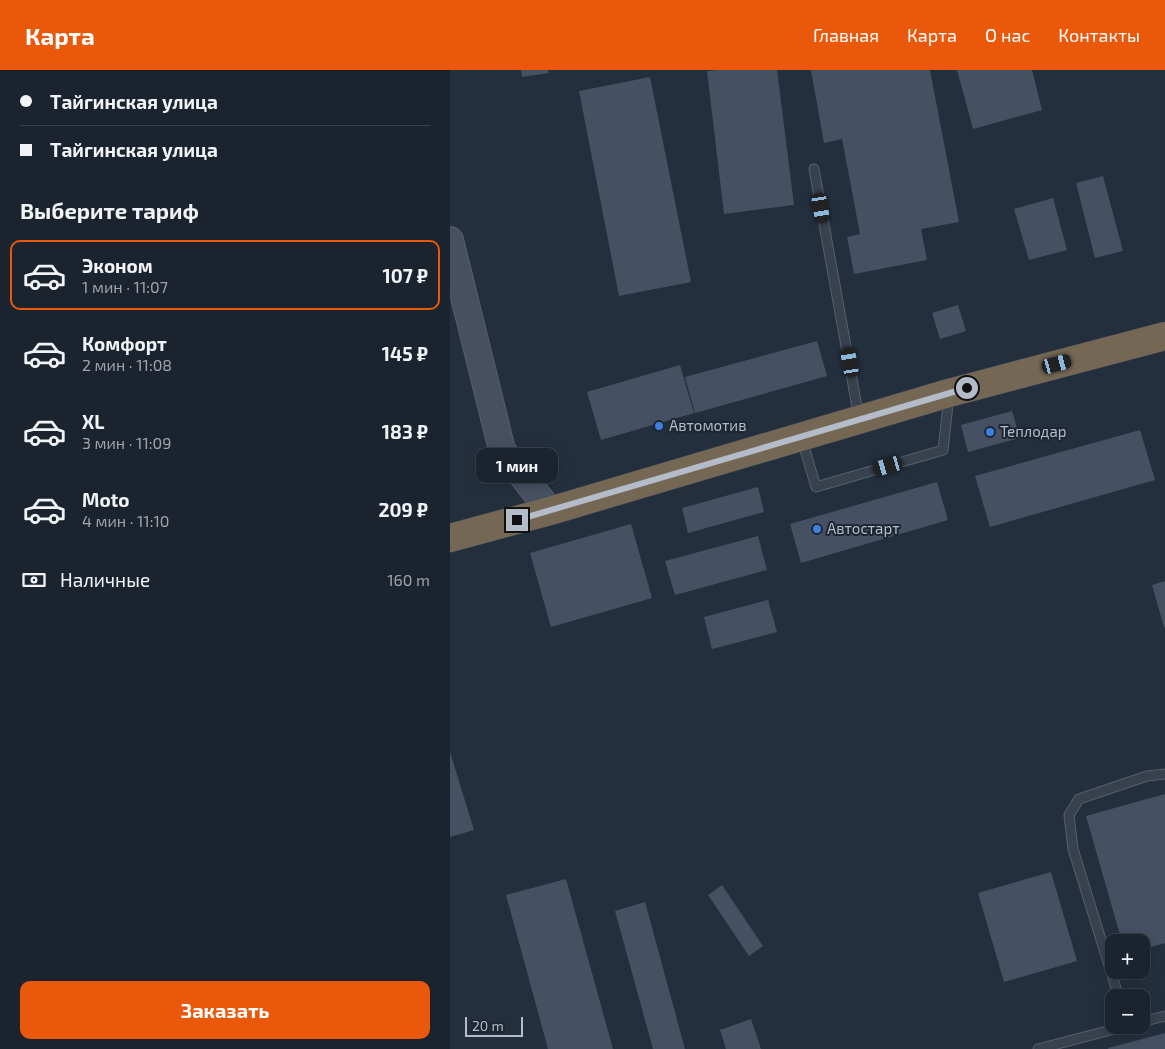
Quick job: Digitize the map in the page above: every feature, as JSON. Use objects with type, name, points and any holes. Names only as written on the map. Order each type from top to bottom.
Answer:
[{"type":"highway","points":[[450,538],[550,511],[949,393],[1165,336]]},
{"type":"street","points":[[450,240],[502,450],[550,511]]},
{"type":"lane","points":[[814,169],[860,420]]},
{"type":"lane","points":[[801,438],[816,486],[942,450],[949,393]]},
{"type":"lane","points":[[1116,989],[1073,848],[1069,815],[1079,799],[1147,776],[1165,774]]},
{"type":"lane","points":[[1150,1020],[1165,1016]]},
{"type":"lane","points":[[1038,1049],[1105,1031]]},
{"type":"building","points":[[521,70],[548,70],[549,73],[522,77]]},
{"type":"building","points":[[777,70],[794,205],[724,214],[707,71]]},
{"type":"building","points":[[811,70],[930,70],[959,222],[921,229],[927,260],[854,274],[847,237],[860,234],[842,139],[824,143]]},
{"type":"building","points":[[957,70],[1032,70],[1042,110],[973,129]]},
{"type":"building","points":[[650,77],[691,282],[619,296],[579,91]]},
{"type":"building","points":[[1103,176],[1123,251],[1095,258],[1076,183]]},
{"type":"building","points":[[1053,198],[1067,250],[1029,260],[1014,209]]},
{"type":"building","points":[[958,305],[966,331],[940,339],[932,313]]},
{"type":"building","points":[[817,341],[827,376],[695,413],[685,377]]},
{"type":"building","points":[[680,365],[694,413],[601,440],[587,392]]},
{"type":"building","name":"Теплодар","points":[[1012,411],[1020,438],[968,452],[961,425]]},
{"type":"building","points":[[1140,430],[1155,480],[990,527],[975,476]]},
{"type":"building","points":[[937,482],[948,520],[801,563],[790,524]]},
{"type":"building","points":[[758,487],[764,512],[688,533],[682,508]]},
{"type":"building","points":[[631,524],[652,598],[551,627],[530,553]]},
{"type":"building","points":[[758,536],[767,570],[675,595],[665,561]]},
{"type":"building","points":[[1165,581],[1165,627],[1164,627],[1152,585]]},
{"type":"building","points":[[768,600],[777,632],[712,649],[704,617]]},
{"type":"building","points":[[450,752],[474,830],[450,837]]},
{"type":"building","points":[[1165,794],[1165,943],[1150,947],[1150,934],[1120,934],[1086,816]]},
{"type":"building","points":[[1051,872],[1077,961],[1004,982],[978,893]]},
{"type":"building","points":[[566,879],[613,1049],[548,1049],[506,895]]},
{"type":"building","points":[[722,885],[763,946],[749,956],[708,895]]},
{"type":"building","points":[[645,902],[685,1049],[653,1049],[615,911]]},
{"type":"building","points":[[751,1019],[761,1049],[726,1049],[720,1030]]},
{"type":"building","points":[[1165,1033],[1165,1049],[1108,1049],[1108,1048]]},
{"type":"place","name":"Автомотив","points":[[659,426]]},
{"type":"place","name":"Теплодар","points":[[990,432]]},
{"type":"place","name":"Автостарт","points":[[817,529]]},
{"type":"route","points":[[517,520],[967,388]]}]
